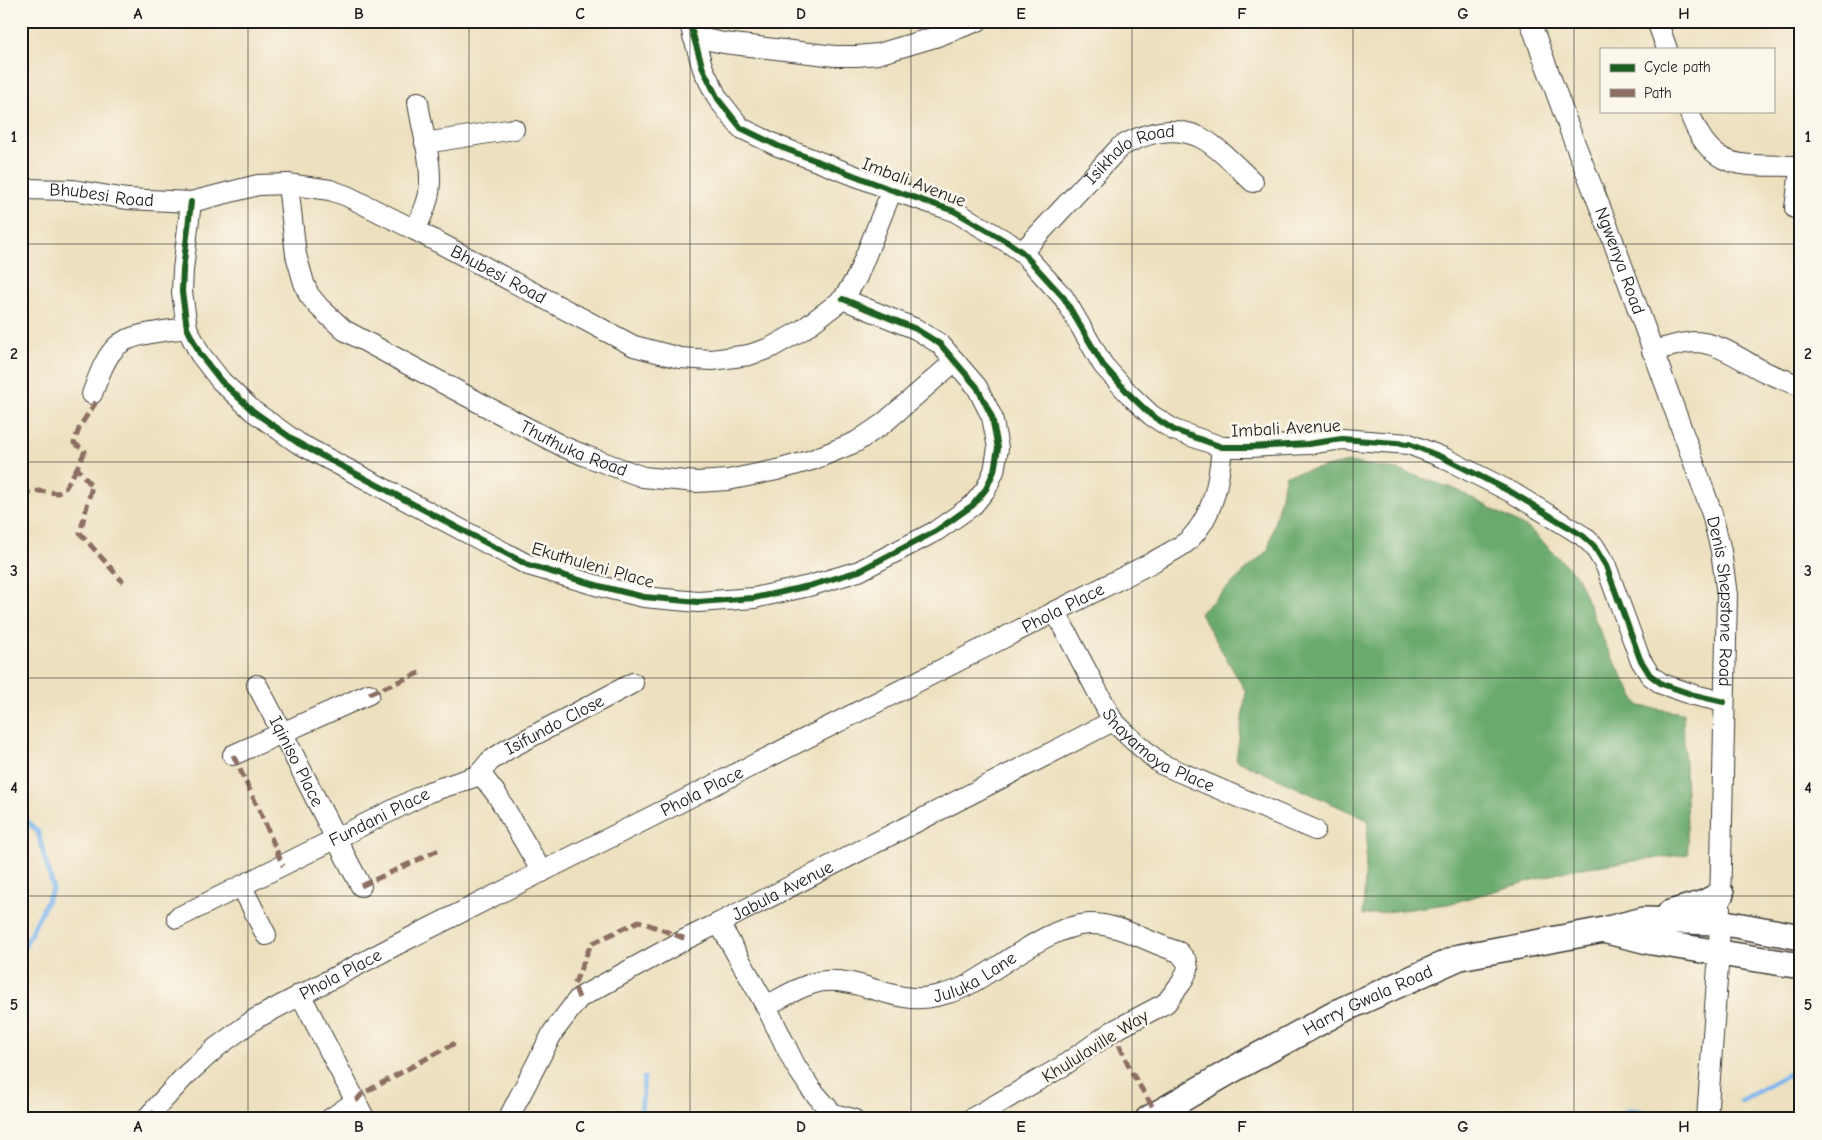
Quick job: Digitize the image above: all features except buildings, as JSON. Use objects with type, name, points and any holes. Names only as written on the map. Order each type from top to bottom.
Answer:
[{"type":"main road","points":[[1644,920],[1692,908],[1721,894]]},
{"type":"main road","name":"Harry Gwala Road","points":[[1148,1119],[1342,1010],[1460,957],[1604,930],[1644,920],[1720,922],[1801,937]]},
{"type":"main road","name":"Harry Gwala Road","points":[[1604,930],[1652,942],[1801,966]]},
{"type":"street","points":[[691,29],[724,43],[826,55],[857,56],[878,54],[935,37],[978,21]]},
{"type":"street","name":"Ngwenya Road","points":[[1530,21],[1611,235],[1652,352]]},
{"type":"street","points":[[1657,21],[1667,48]]},
{"type":"street","name":"Imbali Avenue","points":[[691,29],[703,69],[718,100],[741,128],[778,146],[892,190],[954,211],[987,229],[1022,252],[1064,298],[1103,365],[1130,396],[1151,415],[1174,430],[1222,447],[1308,444],[1342,439],[1409,444],[1444,458],[1513,494],[1583,536],[1594,546],[1606,566],[1640,659],[1650,675],[1662,684],[1694,695],[1724,702]]},
{"type":"street","points":[[416,230],[429,196],[430,168],[418,102]]},
{"type":"street","points":[[1689,112],[1695,129],[1705,145],[1723,160],[1740,163],[1801,165],[1795,208]]},
{"type":"street","points":[[424,143],[514,129]]},
{"type":"street","name":"Isikhalo Road","points":[[1022,252],[1120,147],[1138,137],[1158,132],[1177,132],[1197,136],[1210,143],[1253,182]]},
{"type":"street","name":"Bhubesi Road","points":[[21,189],[73,190],[127,199],[191,202],[258,185],[288,184],[330,190],[347,196],[416,230],[634,346],[680,358],[712,360],[749,356],[763,351],[802,330],[842,299],[857,278],[892,190]]},
{"type":"street","name":"Thuthuka Road","points":[[288,184],[299,270],[309,295],[344,330],[564,447],[643,477],[697,482],[728,480],[777,470],[812,460],[856,442],[884,423],[955,360]]},
{"type":"street","name":"Ekuthuleni Place","points":[[191,202],[182,285],[187,328],[200,354],[221,381],[253,411],[298,443],[528,565],[644,597],[698,602],[754,598],[809,586],[859,571],[936,531],[973,505],[986,489],[994,471],[998,448],[992,417],[977,387],[940,344],[916,329],[842,299]]},
{"type":"street","points":[[92,394],[106,360],[117,346],[129,339],[187,328]]},
{"type":"street","points":[[1652,352],[1680,344],[1695,342],[1708,344],[1765,372],[1801,386]]},
{"type":"street","name":"Denis Shepstone Road","points":[[1652,352],[1712,514],[1721,550],[1728,595],[1719,952]]},
{"type":"street","name":"Phola Place","points":[[146,1119],[185,1076],[217,1047],[254,1019],[1152,562],[1188,541],[1212,506],[1219,476],[1222,447]]},
{"type":"street","name":"Shayamoya Place","points":[[1055,611],[1113,721],[1161,764],[1315,830]]},
{"type":"street","name":"Isifundo Close","points":[[480,773],[490,762],[508,749],[633,683]]},
{"type":"street","name":"Iqiniso Place","points":[[257,685],[284,733],[361,886]]},
{"type":"street","points":[[233,755],[370,694]]},
{"type":"street","name":"Jabula Avenue","points":[[508,1119],[553,1032],[579,998],[686,939],[719,924],[1113,721]]},
{"type":"street","points":[[480,773],[497,794],[542,872]]},
{"type":"street","name":"Fundani Place","points":[[177,918],[429,792],[474,777],[480,773]]},
{"type":"street","points":[[242,887],[266,935]]},
{"type":"street","points":[[719,924],[766,1006],[795,1066],[811,1089],[839,1117]]},
{"type":"street","name":"Juluka Lane","points":[[766,1006],[808,986],[824,981],[843,982],[891,995],[934,997],[960,989],[1052,935],[1088,924],[1108,925],[1179,952]]},
{"type":"street","name":"Khululaville Way","points":[[970,1119],[1063,1066],[1113,1031],[1166,1003],[1182,982],[1188,969],[1187,962],[1179,952]]},
{"type":"street","points":[[1707,1119],[1719,952]]},
{"type":"street","points":[[300,994],[365,1119]]},
{"type":"street","points":[[330,1119],[356,1101]]},
{"type":"green space","points":[[1350,462],[1401,471],[1455,489],[1531,530],[1577,576],[1606,646],[1639,706],[1683,713],[1688,854],[1573,869],[1448,904],[1363,915],[1368,820],[1236,760],[1246,692],[1200,613],[1268,550],[1286,475]]},
{"type":"waterway","points":[[21,815],[38,832],[53,888],[21,954]]},
{"type":"waterway","points":[[1741,1101],[1801,1067]]},
{"type":"waterway","points":[[638,1119],[641,1113],[644,1078]]},
{"type":"waterway","points":[[1615,1119],[1620,1114],[1631,1110],[1637,1110],[1661,1119]]},
{"type":"marked path","points":[[96,402],[80,426],[74,443],[85,451],[77,468],[92,486],[80,533],[123,582]]},
{"type":"marked path","points":[[21,494],[39,491],[58,493],[66,487],[77,468]]},
{"type":"marked path","points":[[369,694],[424,671]]},
{"type":"marked path","points":[[233,755],[283,866]]},
{"type":"marked path","points":[[361,886],[441,849]]},
{"type":"marked path","points":[[579,998],[574,985],[591,944],[639,921],[686,939]]},
{"type":"marked path","points":[[1113,1031],[1132,1073],[1157,1114]]},
{"type":"marked path","points":[[356,1101],[362,1094],[455,1043]]},
{"type":"marked path","points":[[151,1112],[159,1119]]},
{"type":"cycle path","points":[[689,21],[703,69],[718,99],[741,128],[778,146],[892,190],[954,211],[1022,252],[1064,298],[1103,365],[1151,415],[1174,430],[1222,447],[1308,444],[1342,439],[1409,444],[1444,458],[1513,493],[1583,536],[1594,546],[1606,566],[1640,659],[1650,675],[1662,684],[1694,695],[1724,702]]},
{"type":"cycle path","points":[[191,202],[182,292],[187,328],[200,354],[221,381],[253,411],[298,443],[528,565],[644,597],[698,602],[754,598],[809,586],[859,571],[936,531],[973,505],[986,489],[994,471],[998,448],[992,417],[977,387],[940,344],[916,329],[843,299]]}]
